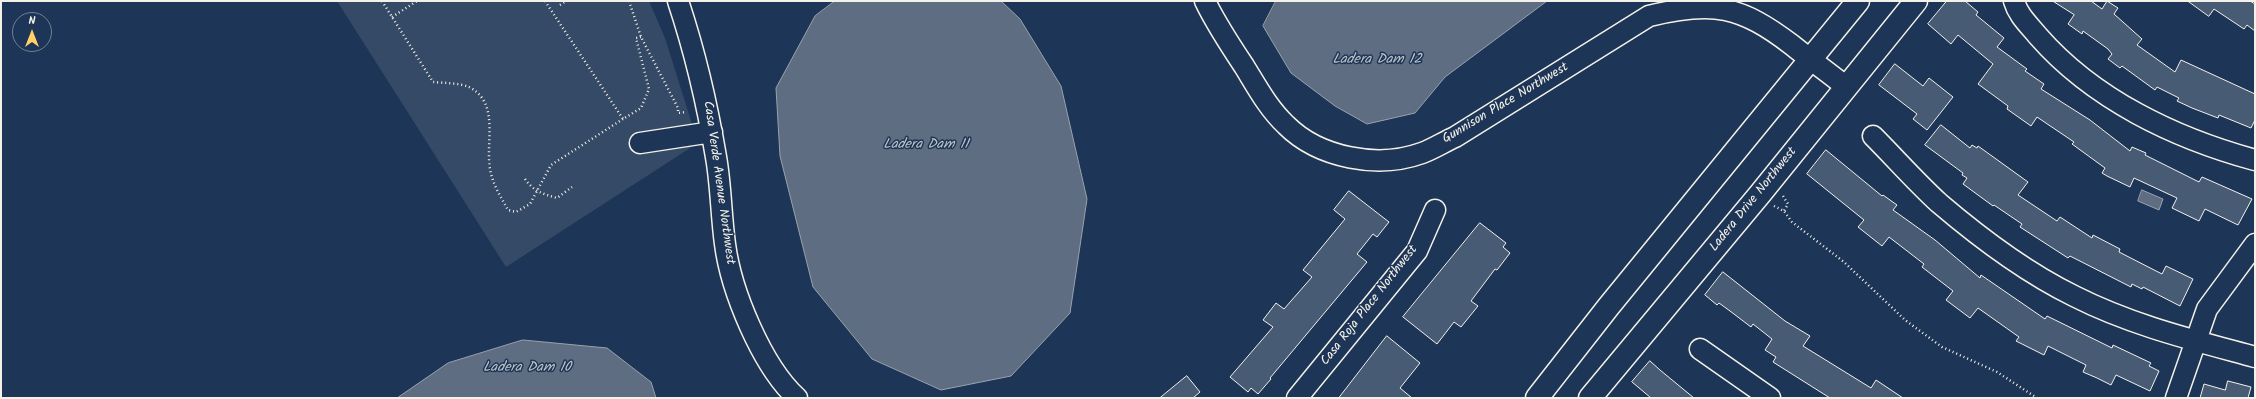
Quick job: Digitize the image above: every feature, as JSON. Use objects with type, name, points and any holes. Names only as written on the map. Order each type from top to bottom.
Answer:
[{"type":"main road","points":[[1537,398],[1609,306],[1812,60],[1858,1]]},
{"type":"main road","name":"Ladera Drive Northwest","points":[[1590,398],[1760,194],[1845,86],[1916,1]]},
{"type":"street","name":"Casa Verde Avenue Northwest","points":[[678,1],[693,48],[712,132],[725,245],[732,279],[744,311],[771,367],[797,398]]},
{"type":"street","name":"Gunnison Place Northwest","points":[[1205,1],[1269,107],[1286,126],[1304,140],[1329,152],[1351,159],[1382,160],[1421,154],[1455,137],[1649,16],[1671,7],[1694,3],[1716,4],[1741,10],[1812,60],[1845,86]]},
{"type":"street","points":[[2014,1],[2017,12],[2054,54],[2103,92],[2127,108],[2176,133],[2255,160]]},
{"type":"street","points":[[640,143],[712,132]]},
{"type":"street","points":[[1872,136],[1939,202],[1994,246],[2033,273],[2074,296],[2128,320],[2195,341],[2255,357]]},
{"type":"street","name":"Casa Roja Place Northwest","points":[[1297,398],[1417,251],[1435,210]]},
{"type":"street","points":[[2176,398],[2207,310],[2255,244]]},
{"type":"street","points":[[1700,349],[1770,398]]},
{"type":"path","points":[[382,1],[433,82],[468,87],[478,94],[486,103],[489,115],[492,177],[508,210],[516,212],[530,204],[551,165],[641,108],[649,89],[636,38],[641,37]]},
{"type":"path","points":[[392,17],[418,1]]},
{"type":"path","points":[[546,1],[624,119]]},
{"type":"path","points":[[560,5],[566,1]]},
{"type":"path","points":[[629,1],[641,37],[678,108],[678,113],[686,112]]},
{"type":"path","points":[[525,179],[530,186],[537,191],[557,198],[572,186]]},
{"type":"path","points":[[1784,211],[1788,204],[1785,197],[1782,196],[1774,206],[1784,211],[1792,222],[1844,262],[1905,320],[1942,347],[1997,372],[2037,398]]},
{"type":"shaded area","points":[[337,1],[649,1],[665,38],[698,143],[506,267]]},
{"type":"water","name":"Ladera Dam 11","points":[[835,1],[1001,1],[1020,19],[1061,86],[1087,199],[1070,313],[1011,376],[941,390],[872,359],[813,287],[780,156],[776,88],[815,16]]},
{"type":"water","name":"Ladera Dam 12","points":[[1276,1],[1547,1],[1445,77],[1415,113],[1367,124],[1335,106],[1291,73],[1263,26]]},
{"type":"water","points":[[2142,190],[2163,199],[2159,210],[2138,201]]},
{"type":"water","name":"Ladera Dam 10","points":[[523,340],[607,348],[651,382],[656,398],[397,398],[448,363]]},
{"type":"building","points":[[1947,1],[1965,1],[1978,12],[1976,15],[2004,38],[1997,47],[2027,69],[2025,71],[2044,84],[2041,89],[2090,120],[2130,151],[2132,147],[2199,182],[2202,177],[2252,199],[2238,225],[2205,209],[2199,221],[2172,208],[2177,198],[2134,178],[2130,187],[2107,176],[2102,173],[2105,168],[2072,144],[2074,142],[2037,117],[2031,126],[2007,109],[2008,106],[1978,84],[1993,64],[1958,35],[1951,44],[1928,24]]},
{"type":"building","points":[[2053,1],[2091,1],[2102,9],[2107,1],[2118,8],[2114,14],[2142,39],[2137,45],[2175,72],[2181,60],[2255,94],[2255,120],[2251,128],[2219,115],[2218,118],[2192,108],[2177,101],[2179,98],[2157,87],[2155,90],[2122,66],[2120,68],[2108,59],[2112,54],[2108,49],[2083,31],[2082,34],[2068,24],[2074,15]]},
{"type":"building","points":[[2188,1],[2250,1],[2255,4],[2255,31],[2247,25],[2244,29],[2214,9],[2209,16]]},
{"type":"building","points":[[1895,64],[1923,86],[1929,78],[1953,97],[1927,130],[1913,119],[1917,114],[1879,85]]},
{"type":"building","points":[[1941,125],[1970,148],[1972,145],[1977,148],[1978,146],[2028,182],[2018,195],[2057,221],[2060,217],[2092,238],[2093,235],[2120,249],[2119,252],[2162,274],[2166,266],[2193,279],[2180,306],[2143,287],[2142,289],[2132,284],[2131,287],[2070,256],[2068,258],[2020,227],[2022,224],[1994,205],[1993,206],[1963,184],[1967,178],[1962,175],[1963,173],[1925,145]]},
{"type":"building","points":[[1826,150],[1882,196],[1883,195],[1897,205],[1893,210],[1935,240],[1980,278],[1981,275],[2045,319],[2047,316],[2112,348],[2113,345],[2151,363],[2149,366],[2159,371],[2150,391],[2116,375],[2111,385],[2083,372],[2086,365],[2048,346],[2044,355],[2016,341],[2019,337],[1978,308],[1970,318],[1946,300],[1953,291],[1922,267],[1924,264],[1889,237],[1882,246],[1858,227],[1864,220],[1807,174]]},
{"type":"building","points":[[1349,191],[1389,222],[1377,237],[1373,234],[1357,254],[1367,262],[1270,378],[1271,379],[1258,394],[1251,388],[1248,392],[1230,377],[1273,327],[1263,320],[1276,303],[1284,309],[1312,277],[1303,270],[1345,219],[1334,210]]},
{"type":"building","points":[[1480,223],[1506,243],[1503,247],[1510,253],[1497,270],[1495,269],[1471,301],[1478,306],[1461,327],[1454,322],[1437,344],[1403,317]]},
{"type":"building","points":[[1723,272],[1785,321],[1810,336],[1803,346],[1871,388],[1876,380],[1903,398],[1830,398],[1773,362],[1776,357],[1765,350],[1772,339],[1753,324],[1751,327],[1719,303],[1717,305],[1705,295]]},
{"type":"building","points":[[1387,336],[1420,363],[1400,388],[1412,398],[1339,398]]},
{"type":"building","points":[[1650,361],[1694,398],[1651,398],[1632,382]]},
{"type":"building","points":[[1187,376],[1200,392],[1193,398],[1160,398]]},
{"type":"building","points":[[2228,381],[2251,387],[2248,398],[2200,398],[2204,384],[2225,390]]}]
